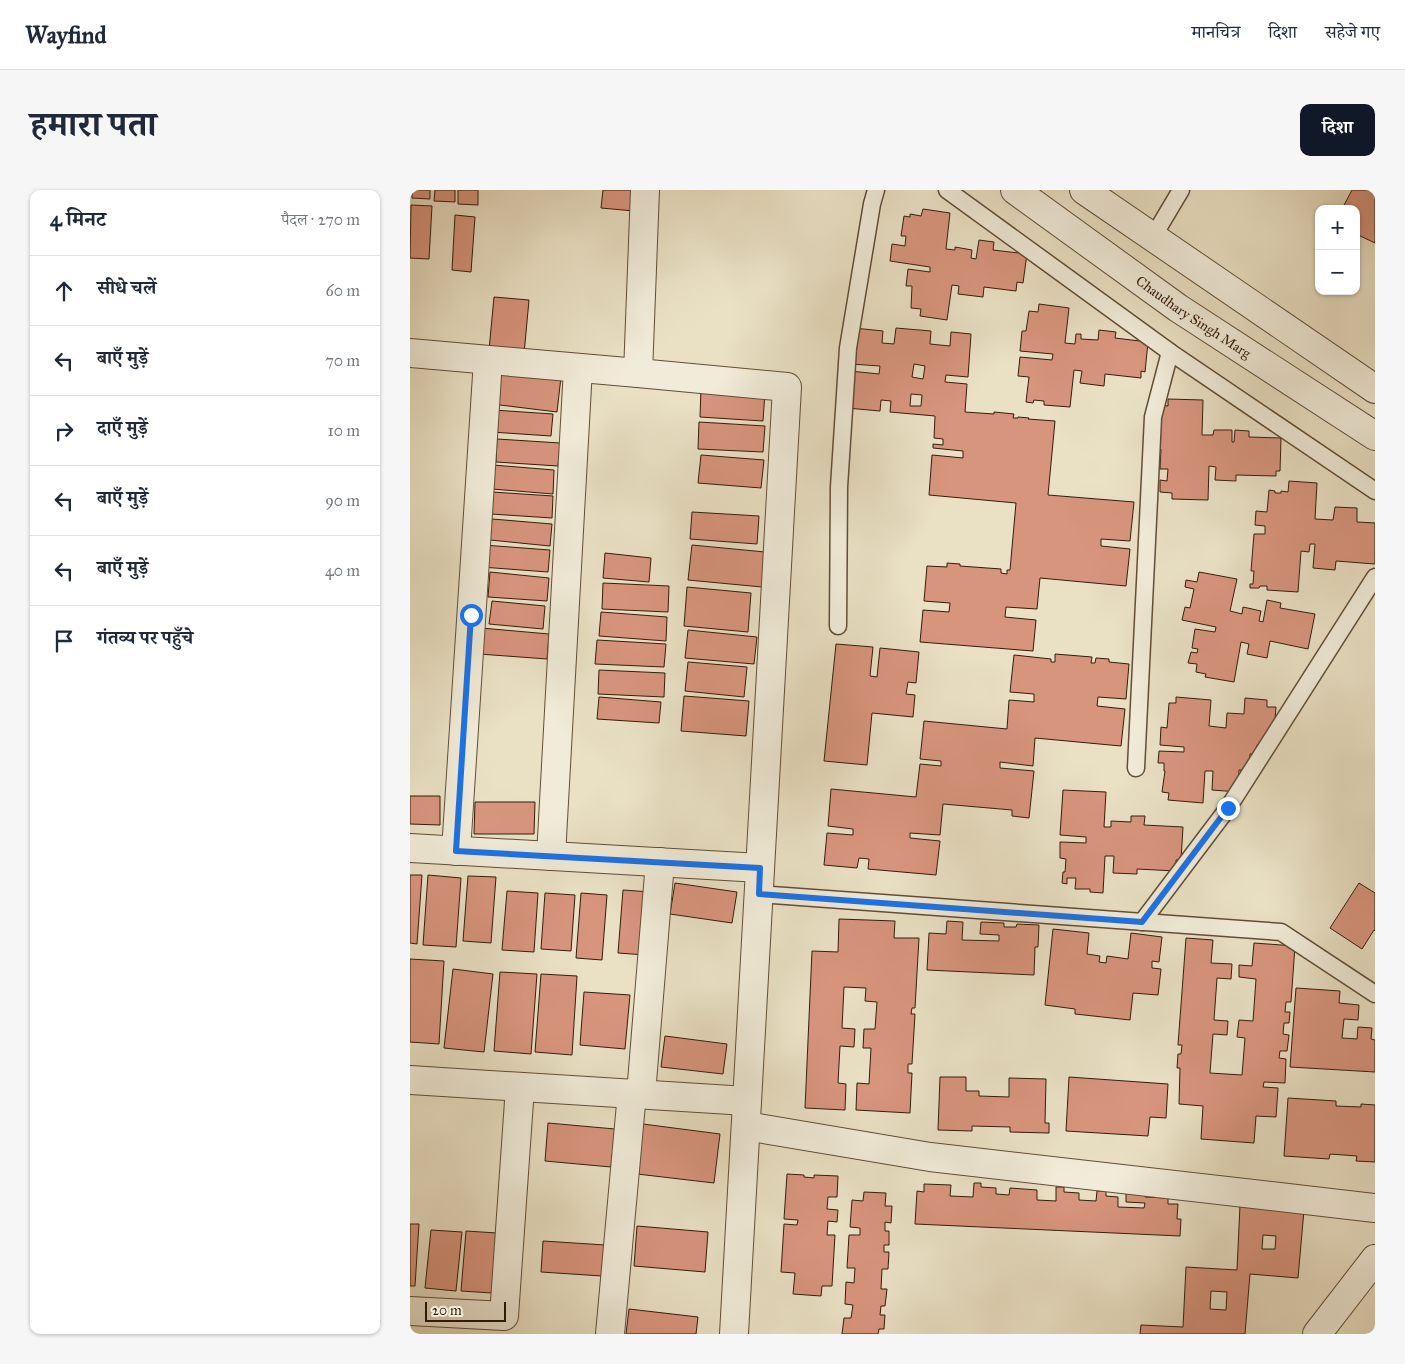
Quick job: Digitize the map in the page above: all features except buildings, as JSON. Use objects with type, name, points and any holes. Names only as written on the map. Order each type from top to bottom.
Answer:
[{"type":"street","points":[[638,374],[645,190]]},
{"type":"street","name":"Chaudhary Singh Marg","points":[[1015,190],[1178,308],[1375,436]]},
{"type":"street","points":[[1084,190],[1154,236],[1375,389]]},
{"type":"street","points":[[410,354],[787,387],[734,1334]]},
{"type":"street","points":[[456,851],[488,360]]},
{"type":"street","points":[[551,856],[578,368]]},
{"type":"street","points":[[410,848],[660,862],[760,881]]},
{"type":"street","points":[[610,1334],[660,862]]},
{"type":"street","points":[[410,1080],[636,1094],[747,1113],[930,1157],[1375,1208]]},
{"type":"street","points":[[410,1311],[503,1325],[520,1087]]},
{"type":"street","points":[[1317,1334],[1375,1259]]},
{"type":"lane","points":[[838,626],[838,487],[848,348],[876,190]]},
{"type":"lane","points":[[947,190],[1170,352],[1375,491]]},
{"type":"lane","points":[[1154,236],[1181,190]]},
{"type":"lane","points":[[1136,768],[1153,417],[1170,352]]},
{"type":"lane","points":[[1142,922],[1228,808],[1375,577]]},
{"type":"lane","points":[[760,881],[1142,922],[1281,932],[1375,994]]},
{"type":"route","points":[[471,615],[456,851],[760,868],[759,894],[1142,922],[1228,808]]}]
